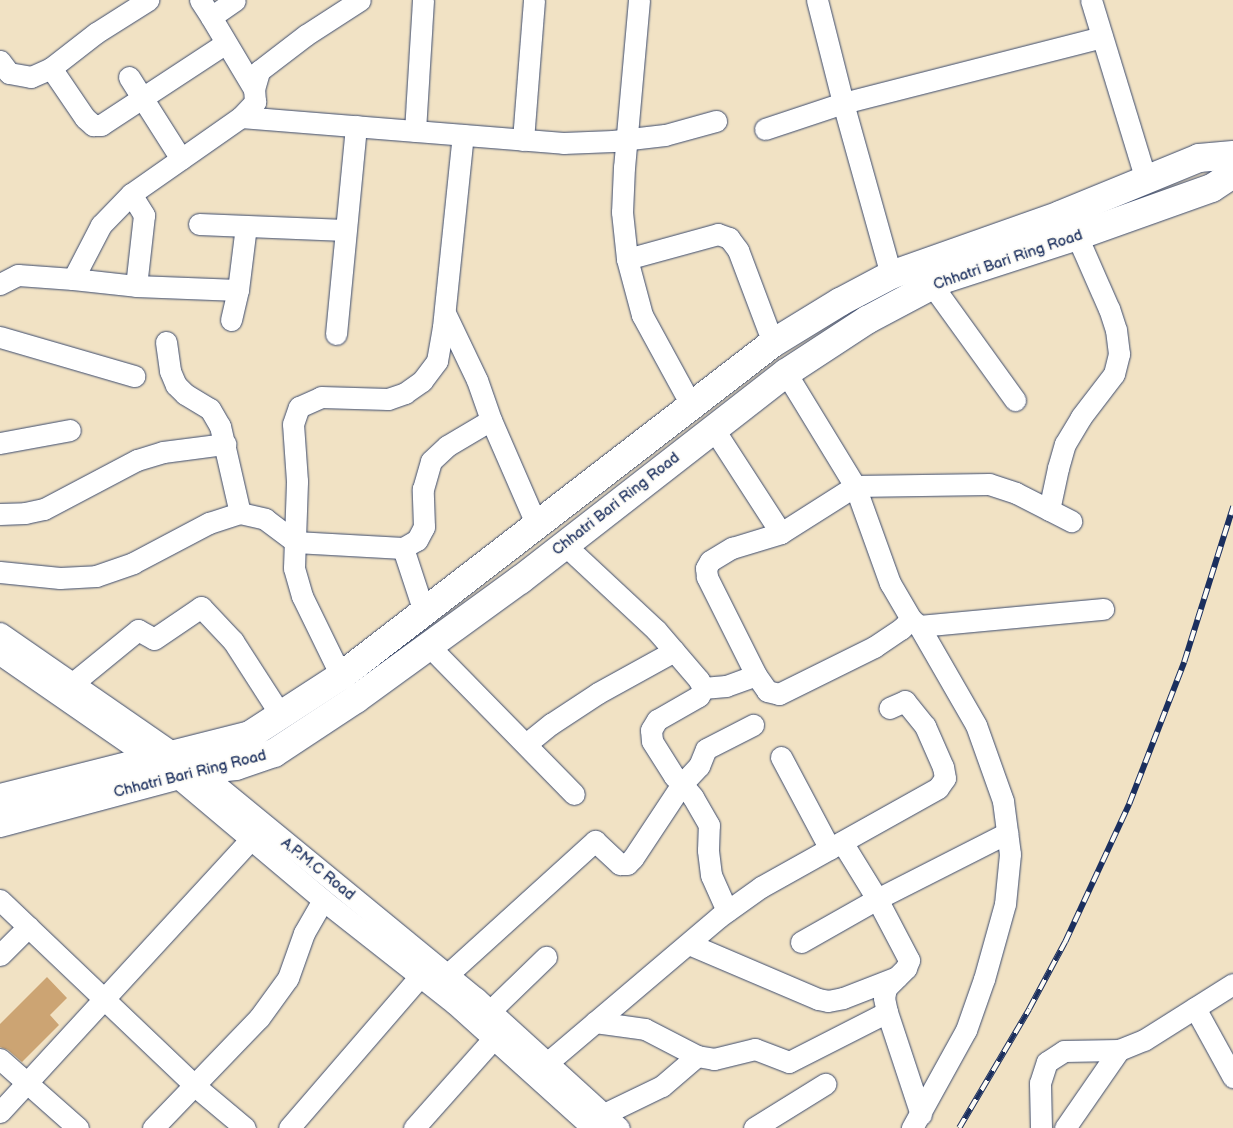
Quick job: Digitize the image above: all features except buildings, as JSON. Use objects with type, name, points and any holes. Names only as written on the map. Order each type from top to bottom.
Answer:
[{"type":"main road","points":[[0,798],[176,765],[250,735],[341,676],[773,343],[840,302],[891,275],[1060,215],[1198,158],[1233,155]]},
{"type":"main road","name":"Chhatri Bari Ring Road","points":[[0,823],[176,765],[236,766],[274,753],[356,699],[429,646],[564,545],[786,373],[867,320],[932,285],[1212,188],[1233,174]]},
{"type":"street","points":[[0,61],[9,73],[31,77],[51,68],[96,33],[148,0]]},
{"type":"street","points":[[235,0],[206,9],[254,89]]},
{"type":"street","points":[[73,279],[101,225],[130,194],[241,117],[255,102],[254,89],[259,71],[306,35],[360,0]]},
{"type":"street","points":[[415,131],[423,0]]},
{"type":"street","points":[[523,140],[534,0]]},
{"type":"street","points":[[639,0],[622,212],[627,259],[642,314],[691,405]]},
{"type":"street","points":[[818,0],[843,103],[891,275]]},
{"type":"street","points":[[1091,0],[1146,180]]},
{"type":"street","points":[[765,129],[843,103],[1102,37]]},
{"type":"street","points":[[51,68],[85,118],[93,125],[108,122],[226,43]]},
{"type":"street","points":[[129,77],[181,159]]},
{"type":"street","points":[[241,117],[523,140],[584,143],[665,135],[716,121]]},
{"type":"street","points":[[336,334],[356,126]]},
{"type":"street","points":[[341,676],[302,596],[294,568],[296,481],[293,424],[299,407],[321,397],[356,396],[388,399],[406,393],[422,382],[437,361],[445,313],[463,135]]},
{"type":"street","points":[[130,194],[144,215],[136,286]]},
{"type":"street","points":[[199,224],[345,230]]},
{"type":"street","points":[[231,320],[238,290],[246,226]]},
{"type":"street","points":[[627,259],[718,234],[729,238],[738,250],[773,343]]},
{"type":"street","points":[[1049,510],[1065,444],[1081,417],[1114,374],[1119,354],[1116,330],[1109,309],[1077,236]]},
{"type":"street","points":[[0,284],[18,275],[136,286],[238,290]]},
{"type":"street","points":[[932,285],[1015,400]]},
{"type":"street","points":[[445,313],[478,380],[491,420],[538,526]]},
{"type":"street","points":[[0,337],[134,376]]},
{"type":"street","points":[[166,342],[170,371],[176,385],[185,394],[210,408],[220,426],[240,513]]},
{"type":"street","points":[[786,373],[855,486],[890,583],[976,725],[1003,801],[1010,854],[1005,904],[984,978],[966,1030],[917,1122]]},
{"type":"street","points":[[0,572],[60,578],[96,576],[134,562],[209,523],[240,513],[265,519],[295,542],[403,548],[417,540],[424,527],[422,489],[431,461],[447,446],[491,420]]},
{"type":"street","points":[[714,428],[781,533]]},
{"type":"street","points":[[0,443],[70,430]]},
{"type":"street","points":[[0,514],[25,513],[44,509],[137,460],[163,452],[225,444]]},
{"type":"street","points":[[1071,521],[1016,493],[989,484],[855,486],[781,533],[732,548],[710,561],[706,568],[707,576],[756,675],[767,691],[779,694],[881,643],[915,622],[1103,609]]},
{"type":"street","points":[[564,545],[636,610],[700,680],[703,688],[699,696],[657,720],[651,730],[652,741],[674,776],[699,805],[709,825],[708,850],[711,875],[727,911]]},
{"type":"street","points":[[403,548],[424,612]]},
{"type":"street","points":[[73,683],[138,630],[154,639],[201,607],[233,641],[280,714]]},
{"type":"street","name":"A.P.M.C Road","points":[[0,633],[73,683],[447,975],[547,1063],[598,1121]]},
{"type":"street","points":[[429,646],[574,794]]},
{"type":"street","points":[[526,744],[550,724],[598,693],[674,651]]},
{"type":"street","name":"A.P.M.C Road","points":[[0,654],[176,765],[252,839],[323,900],[420,976],[493,1039],[598,1121],[619,1128]]},
{"type":"street","points":[[703,688],[726,686],[756,675]]},
{"type":"street","points":[[547,1063],[727,911],[760,887],[938,788],[945,778],[943,768],[925,726],[905,701],[889,708]]},
{"type":"street","points":[[447,975],[595,841],[620,864],[627,864],[633,858],[682,784],[699,766],[706,749],[753,724]]},
{"type":"street","points":[[781,757],[836,846],[877,899],[909,960],[906,968],[886,988],[884,998],[917,1122]]},
{"type":"street","points":[[801,942],[877,899],[1007,833]]},
{"type":"street","points":[[0,1112],[252,839]]},
{"type":"street","points":[[0,900],[195,1086],[245,1128]]},
{"type":"street","points":[[153,1128],[259,1018],[288,978],[304,933],[323,900]]},
{"type":"street","points":[[0,955],[28,927]]},
{"type":"street","points":[[689,944],[810,996],[828,1001],[843,998],[897,977]]},
{"type":"street","points":[[490,1011],[546,957]]},
{"type":"street","points":[[289,1128],[420,976]]},
{"type":"street","points":[[1041,1128],[1040,1083],[1047,1062],[1064,1051],[1118,1050],[1144,1040],[1233,984]]},
{"type":"street","points":[[1195,1008],[1233,1077]]},
{"type":"street","points":[[595,1022],[645,1029],[697,1056],[714,1059],[755,1049],[789,1062],[887,1012]]},
{"type":"street","points":[[414,1128],[493,1039]]},
{"type":"street","points":[[1065,1128],[1118,1050]]},
{"type":"street","points":[[598,1121],[662,1086],[697,1056]]},
{"type":"street","points":[[0,1058],[78,1128]]},
{"type":"street","points":[[754,1128],[825,1084]]},
{"type":"railway","points":[[959,1128],[1029,1009],[1065,942],[1129,804],[1184,662],[1233,507]]}]
